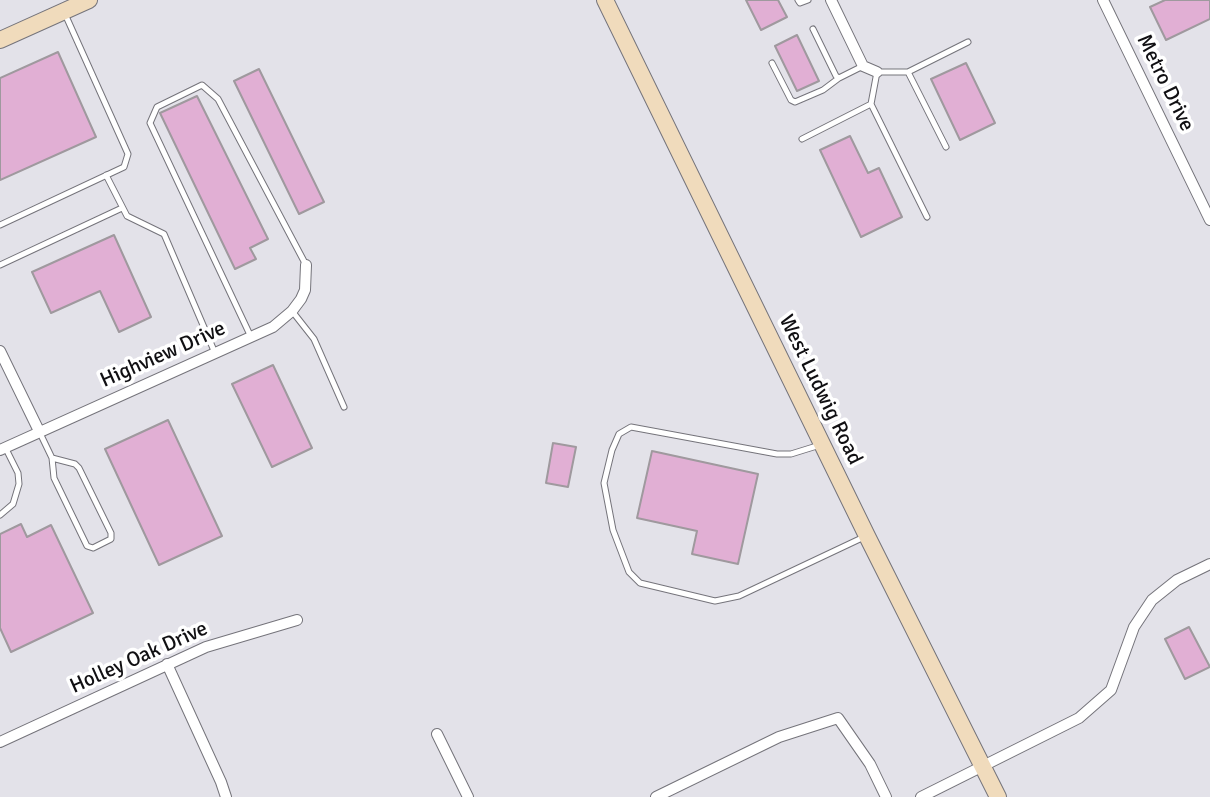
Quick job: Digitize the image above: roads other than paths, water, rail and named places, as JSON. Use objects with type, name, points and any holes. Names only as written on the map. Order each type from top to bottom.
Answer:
[{"type":"main road","points":[[0,40],[89,0]]},
{"type":"main road","name":"West Ludwig Road","points":[[605,0],[998,797]]},
{"type":"street","points":[[831,0],[863,66],[877,72]]},
{"type":"street","name":"Metro Drive","points":[[1103,0],[1210,220]]},
{"type":"street","points":[[292,311],[305,290],[306,265]]},
{"type":"street","name":"Highview Drive","points":[[3,449],[273,327],[292,311]]},
{"type":"street","points":[[0,351],[3,364],[39,431]]},
{"type":"street","points":[[921,797],[1079,718],[1111,690],[1134,627],[1152,600],[1177,580],[1210,564]]},
{"type":"street","name":"Holley Oak Drive","points":[[0,742],[206,647],[297,620]]},
{"type":"street","points":[[167,664],[222,782],[226,797]]},
{"type":"street","points":[[656,797],[779,737],[838,718],[870,764],[886,797]]},
{"type":"street","points":[[437,734],[468,797]]},
{"type":"lane","points":[[798,0],[800,3],[808,0]]},
{"type":"lane","points":[[0,225],[124,167],[128,154],[63,12]]},
{"type":"lane","points":[[813,29],[839,78]]},
{"type":"lane","points":[[927,217],[871,104],[877,72],[908,72],[968,42]]},
{"type":"lane","points":[[772,63],[791,100],[795,102],[863,66]]},
{"type":"lane","points":[[908,72],[946,147]]},
{"type":"lane","points":[[251,337],[150,122],[157,107],[202,85],[218,99],[306,265]]},
{"type":"lane","points":[[802,139],[871,104]]},
{"type":"lane","points":[[106,175],[127,215],[164,234],[215,353]]},
{"type":"lane","points":[[0,264],[122,208]]},
{"type":"lane","points":[[292,311],[314,339],[344,407]]},
{"type":"lane","points":[[822,443],[791,454],[777,454],[631,427],[619,433],[604,483],[613,530],[629,572],[639,583],[715,600],[739,596],[867,536]]},
{"type":"lane","points":[[39,431],[52,458],[54,478],[87,546],[93,548],[111,539],[111,533],[79,467],[52,458]]},
{"type":"lane","points":[[0,514],[13,504],[19,484],[18,473],[3,449]]}]
